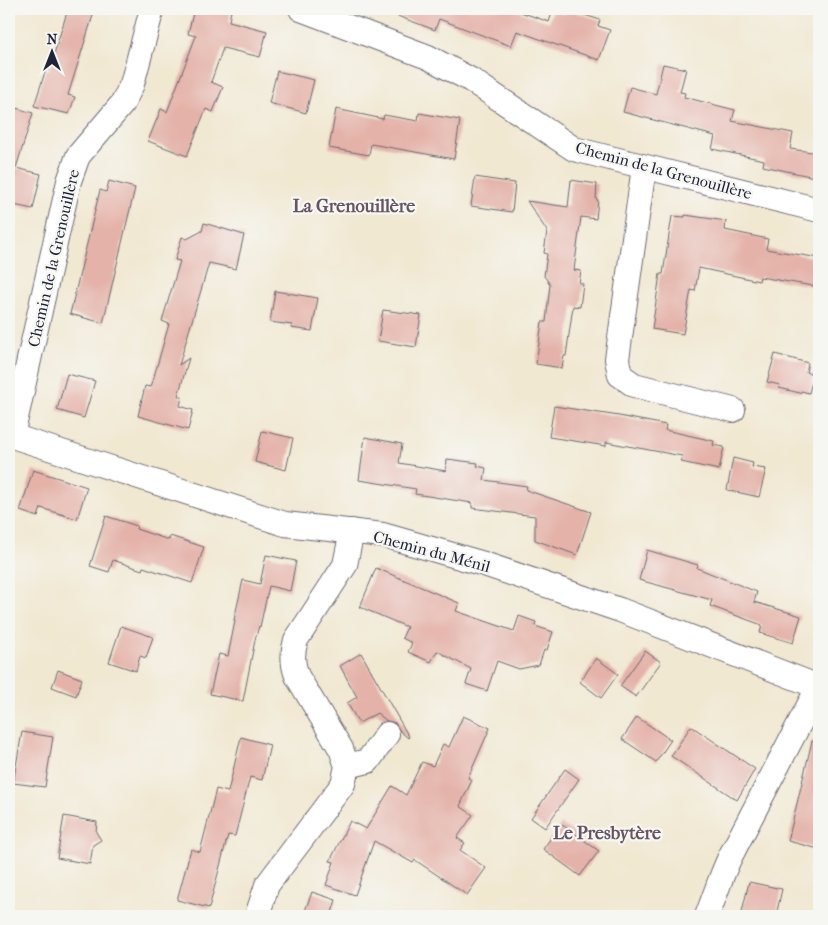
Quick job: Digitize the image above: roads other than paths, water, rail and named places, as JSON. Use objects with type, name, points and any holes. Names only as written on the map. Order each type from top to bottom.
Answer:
[{"type":"street","name":"Chemin de la Grenouillère","points":[[10,436],[69,181],[78,156],[124,103],[132,84],[152,9]]},
{"type":"street","name":"Chemin de la Grenouillère","points":[[301,9],[428,57],[471,80],[574,148],[819,210]]},
{"type":"street","points":[[644,167],[617,359],[620,375],[634,385],[733,410]]},
{"type":"street","name":"Chemin du Ménil","points":[[10,436],[285,524],[383,535],[493,567],[620,610],[819,687]]},
{"type":"street","points":[[257,916],[267,885],[343,784],[347,766],[341,749],[297,676],[292,663],[296,640],[345,565],[352,531]]},
{"type":"street","points":[[707,916],[731,854],[819,687]]},
{"type":"street","points":[[347,766],[368,761],[387,734]]},
{"type":"district","name":"La Grenouillère","points":[[354,206]]},
{"type":"district","name":"Le Presbytère","points":[[607,833]]}]
